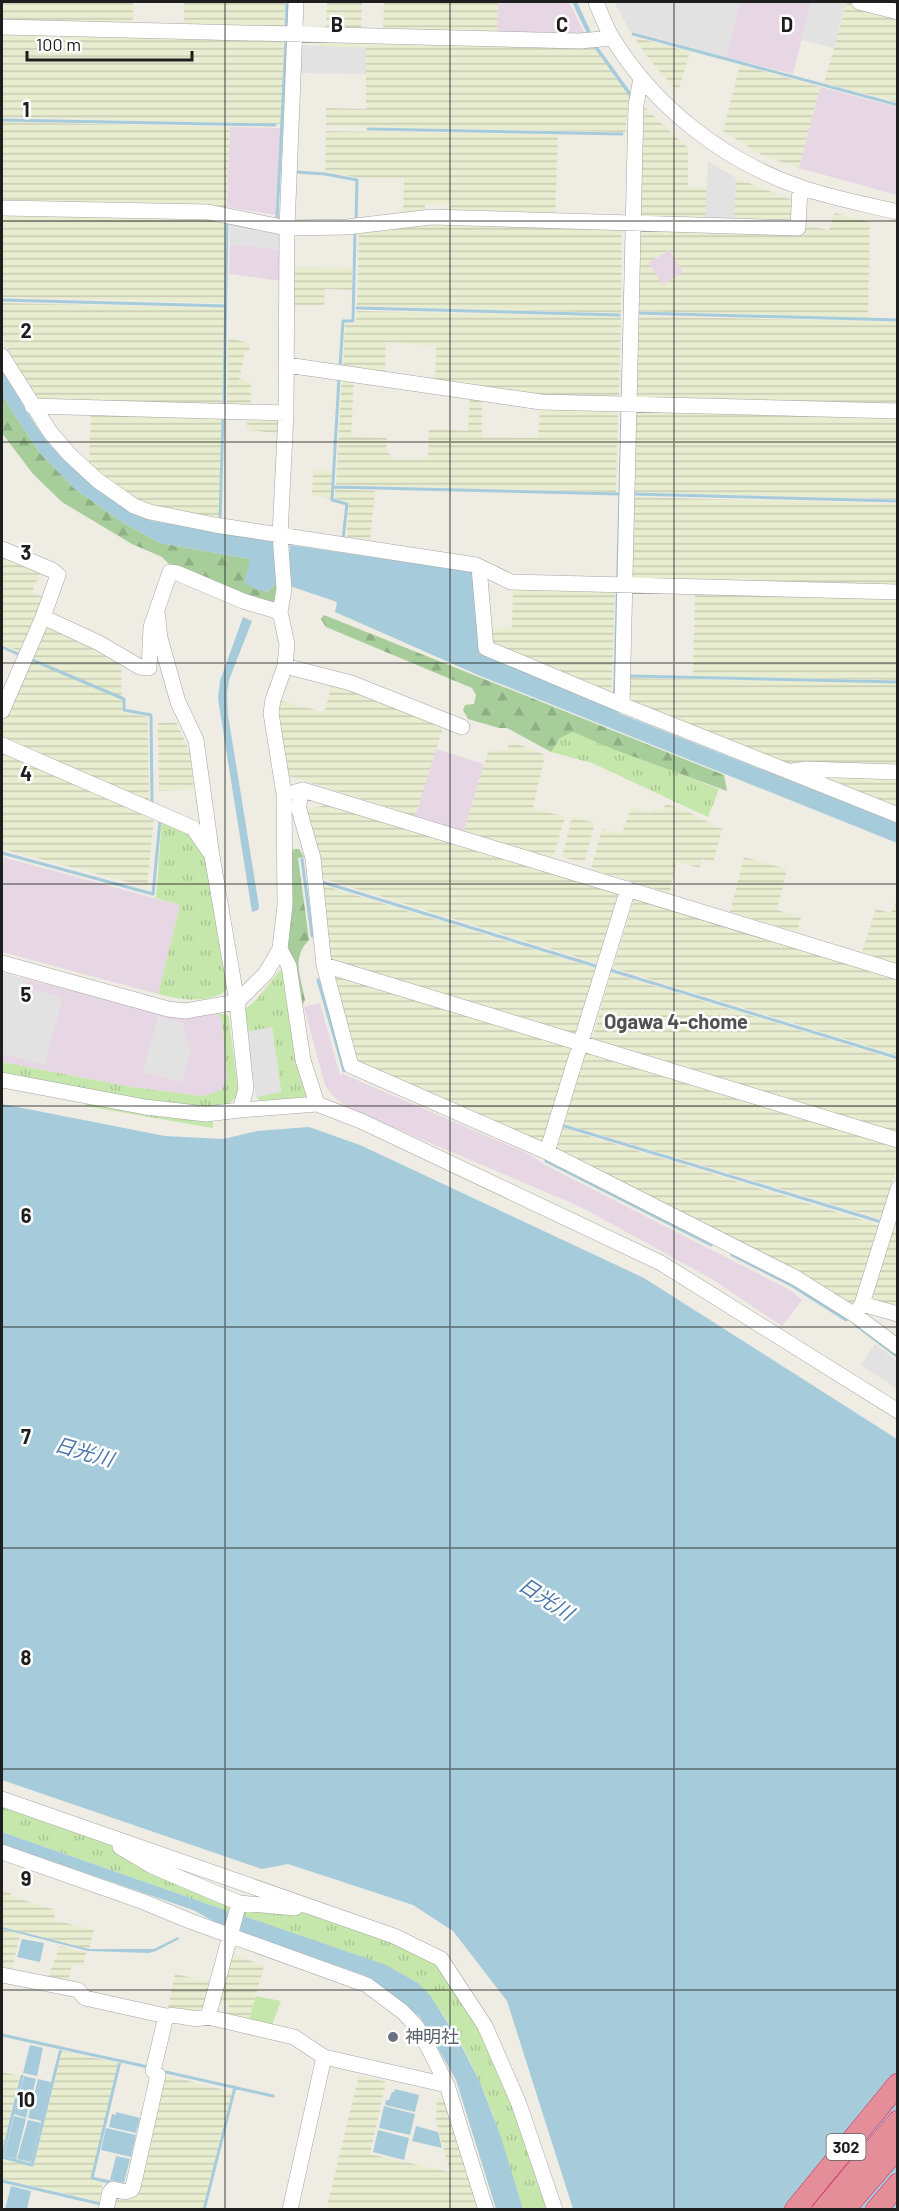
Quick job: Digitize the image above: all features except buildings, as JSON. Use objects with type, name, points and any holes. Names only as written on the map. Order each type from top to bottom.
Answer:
[{"type":"highway","name":"302","points":[[795,2210],[897,2084]]},
{"type":"highway","points":[[823,2210],[897,2121]]},
{"type":"highway","points":[[844,2210],[897,2146]]},
{"type":"highway","points":[[876,2210],[897,2184]]},
{"type":"street","points":[[2,963],[168,1009],[185,1011],[237,1002],[266,973],[280,949],[285,905],[284,794],[271,713],[285,666],[287,644],[280,612],[284,589],[280,535],[286,412],[287,228],[296,2]]},
{"type":"street","points":[[596,2],[599,39]]},
{"type":"street","points":[[859,2],[897,12]]},
{"type":"street","points":[[2,27],[295,35],[599,39],[689,124],[727,153],[756,170],[800,187],[897,213]]},
{"type":"street","points":[[616,702],[629,223],[636,105],[641,78]]},
{"type":"street","points":[[2,208],[208,212],[287,228],[348,226],[431,218],[798,228],[800,187]]},
{"type":"street","points":[[2,356],[32,406],[69,454],[97,480],[134,506],[150,512],[280,535],[476,565],[511,582],[897,592]]},
{"type":"street","points":[[287,365],[541,402],[897,411]]},
{"type":"street","points":[[32,406],[286,412]]},
{"type":"street","points":[[2,549],[52,570],[58,575],[43,617],[2,711]]},
{"type":"street","points":[[479,567],[486,648],[897,815]]},
{"type":"street","points":[[43,617],[99,643],[140,667],[149,668],[151,627],[170,572],[243,601],[280,612]]},
{"type":"street","points":[[157,611],[160,638],[178,702],[196,740],[212,856],[237,1002],[246,1089],[240,1110]]},
{"type":"street","points":[[285,666],[351,683],[462,727]]},
{"type":"street","points":[[2,745],[193,828],[212,856]]},
{"type":"street","points":[[790,772],[806,769],[897,772]]},
{"type":"street","points":[[284,794],[303,790],[897,972]]},
{"type":"street","points":[[303,790],[298,806],[313,858],[324,965],[351,1066],[547,1152],[796,1278],[858,1310],[897,1347]]},
{"type":"street","points":[[547,1152],[628,889]]},
{"type":"street","points":[[280,949],[289,966],[303,1060],[317,1104]]},
{"type":"street","points":[[324,965],[897,1140]]},
{"type":"street","points":[[2,1080],[145,1107],[206,1114],[317,1104],[361,1121],[661,1263],[897,1411]]},
{"type":"street","points":[[858,1310],[897,1189]]},
{"type":"street","points":[[858,1310],[897,1314]]},
{"type":"street","points":[[2,1799],[394,1936],[441,1959],[485,2026],[502,2062],[519,2104],[555,2210]]},
{"type":"street","points":[[108,1836],[125,1851],[143,1861],[238,1907],[317,1910]]},
{"type":"street","points":[[2,1852],[230,1933],[367,1985],[403,2012],[417,2026],[447,2085],[486,2210]]},
{"type":"street","points":[[208,2017],[238,1907]]},
{"type":"street","points":[[2,1975],[78,1990],[85,1998],[166,2016],[173,2015],[195,2020],[208,2017],[294,2037],[324,2057],[447,2085]]},
{"type":"street","points":[[106,2210],[110,2192],[113,2189],[129,2191],[133,2187],[158,2075],[153,2071],[166,2016]]},
{"type":"street","points":[[290,2210],[324,2057]]},
{"type":"shaded area","points":[[498,2],[569,2],[586,36],[497,34]]},
{"type":"shaded area","points":[[614,2],[740,2],[726,57],[630,31]]},
{"type":"shaded area","points":[[740,2],[811,2],[793,74],[726,57]]},
{"type":"shaded area","points":[[811,2],[846,3],[834,48],[801,40]]},
{"type":"shaded area","points":[[299,45],[366,48],[366,74],[298,73]]},
{"type":"shaded area","points":[[820,87],[897,107],[897,195],[799,168]]},
{"type":"shaded area","points":[[230,127],[280,128],[276,215],[227,207]]},
{"type":"shaded area","points":[[708,161],[736,178],[734,220],[705,220]]},
{"type":"shaded area","points":[[230,222],[282,230],[282,250],[230,244]]},
{"type":"shaded area","points":[[230,244],[282,250],[282,281],[229,274]]},
{"type":"shaded area","points":[[669,250],[684,273],[663,286],[648,263]]},
{"type":"shaded area","points":[[436,749],[484,764],[464,831],[415,816]]},
{"type":"shaded area","points":[[2,857],[180,905],[158,994],[2,952]]},
{"type":"shaded area","points":[[2,973],[184,1019],[217,1013],[222,1020],[227,1079],[222,1090],[203,1096],[131,1087],[2,1062]]},
{"type":"shaded area","points":[[2,973],[28,980],[26,987],[63,998],[45,1065],[2,1054]]},
{"type":"shaded area","points":[[320,1003],[340,1075],[343,1074],[531,1155],[545,1165],[790,1290],[802,1300],[782,1326],[712,1279],[581,1207],[348,1108],[334,1097],[325,1085],[304,1007]]},
{"type":"shaded area","points":[[158,1016],[184,1023],[186,1038],[191,1048],[182,1082],[143,1072]]},
{"type":"shaded area","points":[[272,1027],[281,1092],[256,1097],[245,1032]]},
{"type":"shaded area","points":[[875,1344],[897,1361],[897,1389],[861,1365]]},
{"type":"green space","points":[[2,2],[133,2],[133,27],[2,23]]},
{"type":"green space","points":[[184,2],[285,2],[284,30],[184,28]]},
{"type":"green space","points":[[327,2],[362,2],[361,31],[326,31]]},
{"type":"green space","points":[[384,2],[498,2],[497,34],[383,32]]},
{"type":"green space","points":[[847,2],[897,15],[897,102],[824,83]]},
{"type":"green space","points":[[2,32],[284,38],[281,124],[2,117]]},
{"type":"green space","points":[[634,37],[690,52],[678,92],[649,59]]},
{"type":"green space","points":[[319,42],[593,46],[629,96],[625,132],[326,126],[326,108],[366,109],[366,48],[319,47]]},
{"type":"green space","points":[[740,65],[820,87],[799,168],[762,155],[723,131]]},
{"type":"green space","points":[[642,105],[688,148],[688,192],[689,187],[707,188],[705,220],[644,218],[640,215]]},
{"type":"green space","points":[[2,122],[230,127],[226,212],[2,204]]},
{"type":"green space","points":[[326,131],[558,135],[555,215],[451,215],[450,204],[425,204],[425,214],[403,216],[404,178],[359,178],[325,171]]},
{"type":"green space","points":[[736,178],[792,200],[791,222],[734,220]]},
{"type":"green space","points":[[835,213],[870,222],[868,318],[636,311],[637,236],[645,229],[804,225],[829,230]],"holes":[[[669,250],[683,272],[663,285],[648,263]]]},
{"type":"green space","points":[[2,214],[207,218],[225,221],[225,303],[2,297]]},
{"type":"green space","points":[[429,223],[622,228],[621,313],[357,306],[359,230]]},
{"type":"green space","points":[[293,267],[352,268],[352,290],[325,289],[324,305],[292,305]]},
{"type":"green space","points":[[2,303],[225,308],[222,407],[39,402],[31,398],[2,337]]},
{"type":"green space","points":[[357,311],[621,317],[619,399],[540,397],[435,381],[436,346],[386,342],[385,373],[343,368],[345,324],[356,324]]},
{"type":"green space","points":[[636,316],[897,322],[897,406],[634,398]]},
{"type":"green space","points":[[228,337],[250,344],[249,352],[245,352],[239,379],[251,382],[251,408],[227,407]]},
{"type":"green space","points":[[342,376],[354,378],[351,436],[387,438],[386,451],[396,460],[428,458],[429,428],[468,431],[470,395],[482,397],[482,437],[538,438],[540,407],[618,409],[616,492],[336,485]]},
{"type":"green space","points":[[2,396],[40,453],[75,489],[122,522],[160,543],[250,559],[255,587],[267,592],[278,582],[274,605],[171,566],[162,557],[132,544],[62,502],[33,474],[2,433]]},
{"type":"green space","points":[[634,411],[897,416],[897,499],[632,492]]},
{"type":"green space","points":[[91,413],[221,417],[220,522],[151,510],[89,468]]},
{"type":"green space","points":[[247,416],[279,418],[278,433],[247,430]]},
{"type":"green space","points":[[313,470],[332,471],[331,499],[312,495]]},
{"type":"green space","points":[[335,489],[375,491],[370,540],[347,537],[349,502],[335,499]]},
{"type":"green space","points":[[632,497],[897,504],[897,587],[634,580],[630,577]]},
{"type":"green space","points":[[2,554],[41,571],[32,592],[43,597],[21,652],[2,644]]},
{"type":"green space","points":[[513,588],[615,590],[611,696],[490,644],[489,630],[512,627]]},
{"type":"green space","points":[[695,592],[897,597],[897,680],[693,676]]},
{"type":"green space","points":[[324,615],[724,775],[727,791],[573,732],[560,738],[551,752],[507,728],[468,719],[463,710],[465,705],[474,704],[476,695],[472,688],[326,627],[321,619]]},
{"type":"green space","points":[[44,624],[121,661],[122,712],[148,717],[149,805],[2,741],[2,719]]},
{"type":"green space","points":[[628,678],[897,684],[897,767],[786,765],[627,701]]},
{"type":"green space","points":[[333,682],[444,724],[415,816],[286,775],[275,709],[278,700],[324,712]]},
{"type":"green space","points":[[176,722],[190,753],[194,789],[159,791],[158,723]]},
{"type":"green space","points":[[573,732],[719,789],[708,817],[592,763],[551,752],[560,738]]},
{"type":"green space","points":[[510,741],[545,755],[533,808],[565,817],[553,858],[464,831],[488,751],[507,750]]},
{"type":"green space","points":[[2,752],[154,818],[147,887],[2,849]]},
{"type":"green space","points":[[808,774],[897,776],[897,811]]},
{"type":"green space","points":[[666,804],[722,829],[713,863],[702,859],[699,868],[677,861],[669,893],[591,869],[602,829],[622,833],[631,807],[652,812],[654,808],[662,810]]},
{"type":"green space","points":[[327,805],[619,892],[600,964],[321,878],[306,809]]},
{"type":"green space","points":[[572,817],[595,823],[584,863],[562,857]]},
{"type":"green space","points":[[162,819],[188,829],[207,856],[230,987],[214,997],[196,1000],[158,994],[180,905],[156,898]]},
{"type":"green space","points":[[294,849],[299,849],[304,857],[298,858],[309,940],[303,947],[299,961],[305,1000],[303,1004],[300,1004],[287,941],[289,856]]},
{"type":"green space","points":[[744,857],[787,869],[777,910],[801,917],[797,932],[730,912]]},
{"type":"green space","points":[[322,885],[598,969],[579,1035],[333,963]]},
{"type":"green space","points":[[634,899],[897,977],[897,1055],[613,968]]},
{"type":"green space","points":[[897,900],[897,964],[862,952],[876,909],[891,913]]},
{"type":"green space","points":[[280,970],[286,971],[307,1099],[263,1103],[256,1097],[281,1091],[272,1028],[245,1032],[242,1012],[257,999]]},
{"type":"green space","points":[[333,973],[574,1049],[545,1141],[541,1143],[355,1063]]},
{"type":"green space","points":[[611,973],[897,1060],[897,1135],[591,1042]]},
{"type":"green space","points":[[217,1013],[227,1015],[229,1018],[238,1089],[236,1097],[229,1104],[211,1109],[143,1101],[2,1074],[2,1062],[131,1087],[203,1096],[222,1090],[227,1079],[222,1020]]},
{"type":"green space","points":[[586,1051],[897,1145],[897,1168],[881,1219],[564,1124]]},
{"type":"green space","points":[[86,1102],[213,1120],[213,1128],[85,1106]]},
{"type":"green space","points":[[563,1128],[879,1225],[853,1307],[556,1151]]},
{"type":"green space","points":[[892,1228],[897,1230],[897,1307],[870,1299]]},
{"type":"green space","points":[[2,1804],[108,1842],[232,1906],[231,1918],[225,1910],[2,1832]]},
{"type":"green space","points":[[4,1889],[14,1897],[55,1910],[54,1920],[94,1930],[89,1949],[2,1927]]},
{"type":"green space","points":[[243,1910],[291,1911],[315,1915],[437,1960],[481,2029],[499,2066],[551,2209],[523,2209],[494,2119],[470,2061],[438,2007],[418,1983],[241,1915]]},
{"type":"green space","points":[[2,1929],[20,1934],[12,1969],[2,1966]]},
{"type":"green space","points":[[60,1946],[86,1952],[83,1966],[72,1964],[68,1981],[48,1977]]},
{"type":"green space","points":[[230,1953],[264,1966],[249,2019],[227,2014],[229,2004],[217,2001]]},
{"type":"green space","points":[[175,1974],[213,1982],[205,2011],[196,2013],[168,2008]]},
{"type":"green space","points":[[256,1996],[281,2001],[272,2025],[249,2019]]},
{"type":"green space","points":[[62,2051],[118,2063],[91,2179],[103,2182],[99,2201],[2,2179],[2,2159],[33,2165]]},
{"type":"green space","points":[[2,2072],[20,2076],[2,2151]]},
{"type":"green space","points":[[161,2074],[232,2092],[203,2209],[109,2210],[112,2195],[128,2195]]},
{"type":"green space","points":[[359,2075],[386,2082],[370,2154],[450,2172],[436,2121],[437,2097],[446,2099],[479,2209],[326,2210]]},
{"type":"water","points":[[572,2],[577,2],[598,47],[632,94],[618,713],[897,823],[897,843],[478,675],[335,612],[337,602],[278,582],[267,592],[254,589],[244,584],[250,559],[160,543],[122,522],[75,489],[40,453],[2,396],[2,368],[37,428],[53,448],[93,486],[123,507],[152,521],[273,541],[274,556],[289,556],[290,545],[473,572],[479,653],[609,708],[613,698],[629,96],[593,46]]},
{"type":"water","points":[[243,617],[252,621],[229,680],[227,694],[228,715],[259,906],[258,910],[252,912],[218,699],[220,681]]},
{"type":"water","name":"日光川","points":[[2,1104],[165,1136],[223,1139],[257,1131],[309,1127],[360,1145],[644,1278],[897,1439],[897,2209],[573,2209],[507,2001],[453,1931],[413,1905],[288,1864],[262,1869],[2,1780]]},
{"type":"water","points":[[2,1832],[225,1910],[231,1918],[241,1915],[386,1965],[418,1983],[430,1995],[458,2039],[479,2080],[501,2137],[523,2209],[496,2209],[456,2080],[420,2017],[364,1975],[228,1929],[193,1910],[2,1844]]},
{"type":"water","points":[[2,1927],[89,1949],[154,1949],[178,1937],[179,1939],[149,1953],[88,1951],[2,1929]]},
{"type":"water","points":[[22,1939],[44,1943],[40,1962],[17,1957]]},
{"type":"water","points":[[30,2045],[43,2048],[37,2076],[23,2073]]},
{"type":"water","points":[[24,2076],[36,2079],[26,2118],[14,2114]]},
{"type":"water","points":[[38,2079],[51,2082],[42,2121],[28,2118]]},
{"type":"water","points":[[395,2089],[419,2095],[415,2112],[385,2105],[386,2100],[389,2100]]},
{"type":"water","points":[[384,2106],[415,2114],[410,2135],[379,2128]]},
{"type":"water","points":[[116,2112],[140,2118],[136,2133],[109,2127],[112,2114],[116,2115]]},
{"type":"water","points":[[14,2116],[26,2119],[16,2159],[4,2156]]},
{"type":"water","points":[[28,2120],[41,2123],[31,2162],[17,2159]]},
{"type":"water","points":[[416,2126],[438,2132],[442,2148],[412,2141]]},
{"type":"water","points":[[106,2128],[136,2135],[131,2157],[101,2150]]},
{"type":"water","points":[[378,2130],[409,2138],[404,2160],[373,2152]]},
{"type":"water","points":[[116,2156],[130,2159],[124,2183],[110,2180]]},
{"type":"water","points":[[11,2186],[31,2191],[27,2209],[5,2209]]},
{"type":"waterway","points":[[286,29],[287,2]]},
{"type":"waterway","points":[[633,34],[898,105]]},
{"type":"waterway","points":[[277,219],[286,39]]},
{"type":"waterway","points":[[2,120],[275,125]]},
{"type":"waterway","points":[[368,129],[622,134]]},
{"type":"waterway","points":[[296,172],[357,180],[356,221]]},
{"type":"waterway","points":[[224,406],[227,223]]},
{"type":"waterway","points":[[340,367],[343,321],[353,321],[355,231]]},
{"type":"waterway","points":[[2,300],[226,306]]},
{"type":"waterway","points":[[357,308],[619,315]]},
{"type":"waterway","points":[[638,313],[898,320]]},
{"type":"waterway","points":[[339,378],[332,500],[347,504],[343,539]]},
{"type":"waterway","points":[[220,521],[223,416]]},
{"type":"waterway","points":[[333,487],[622,494]]},
{"type":"waterway","points":[[634,494],[898,501]]},
{"type":"waterway","points":[[2,647],[18,654]]},
{"type":"waterway","points":[[30,659],[124,699],[124,710],[151,715],[152,804]]},
{"type":"waterway","points":[[630,676],[898,682]]},
{"type":"waterway","points":[[2,853],[153,894],[160,821]]},
{"type":"waterway","points":[[302,859],[312,936]]},
{"type":"waterway","points":[[322,882],[599,967]]},
{"type":"waterway","points":[[610,970],[898,1058]]},
{"type":"waterway","points":[[318,980],[344,1071]]},
{"type":"waterway","points":[[561,1125],[878,1221]]},
{"type":"waterway","points":[[546,1161],[711,1245]]},
{"type":"waterway","points":[[732,1255],[791,1285],[846,1320]]},
{"type":"waterway","points":[[856,1325],[898,1357]]},
{"type":"waterway","points":[[2,2035],[148,2067]]},
{"type":"waterway","points":[[22,2076],[2,2157],[32,2165],[61,2048]]},
{"type":"waterway","points":[[114,2183],[92,2178],[120,2061]]},
{"type":"waterway","points":[[166,2072],[273,2096]]},
{"type":"waterway","points":[[204,2210],[235,2087]]},
{"type":"waterway","points":[[2,2181],[101,2204]]},
{"type":"place","name":"神明社","points":[[393,2037]]},
{"type":"district","name":"Ogawa 4-chome","points":[[676,1022]]}]
